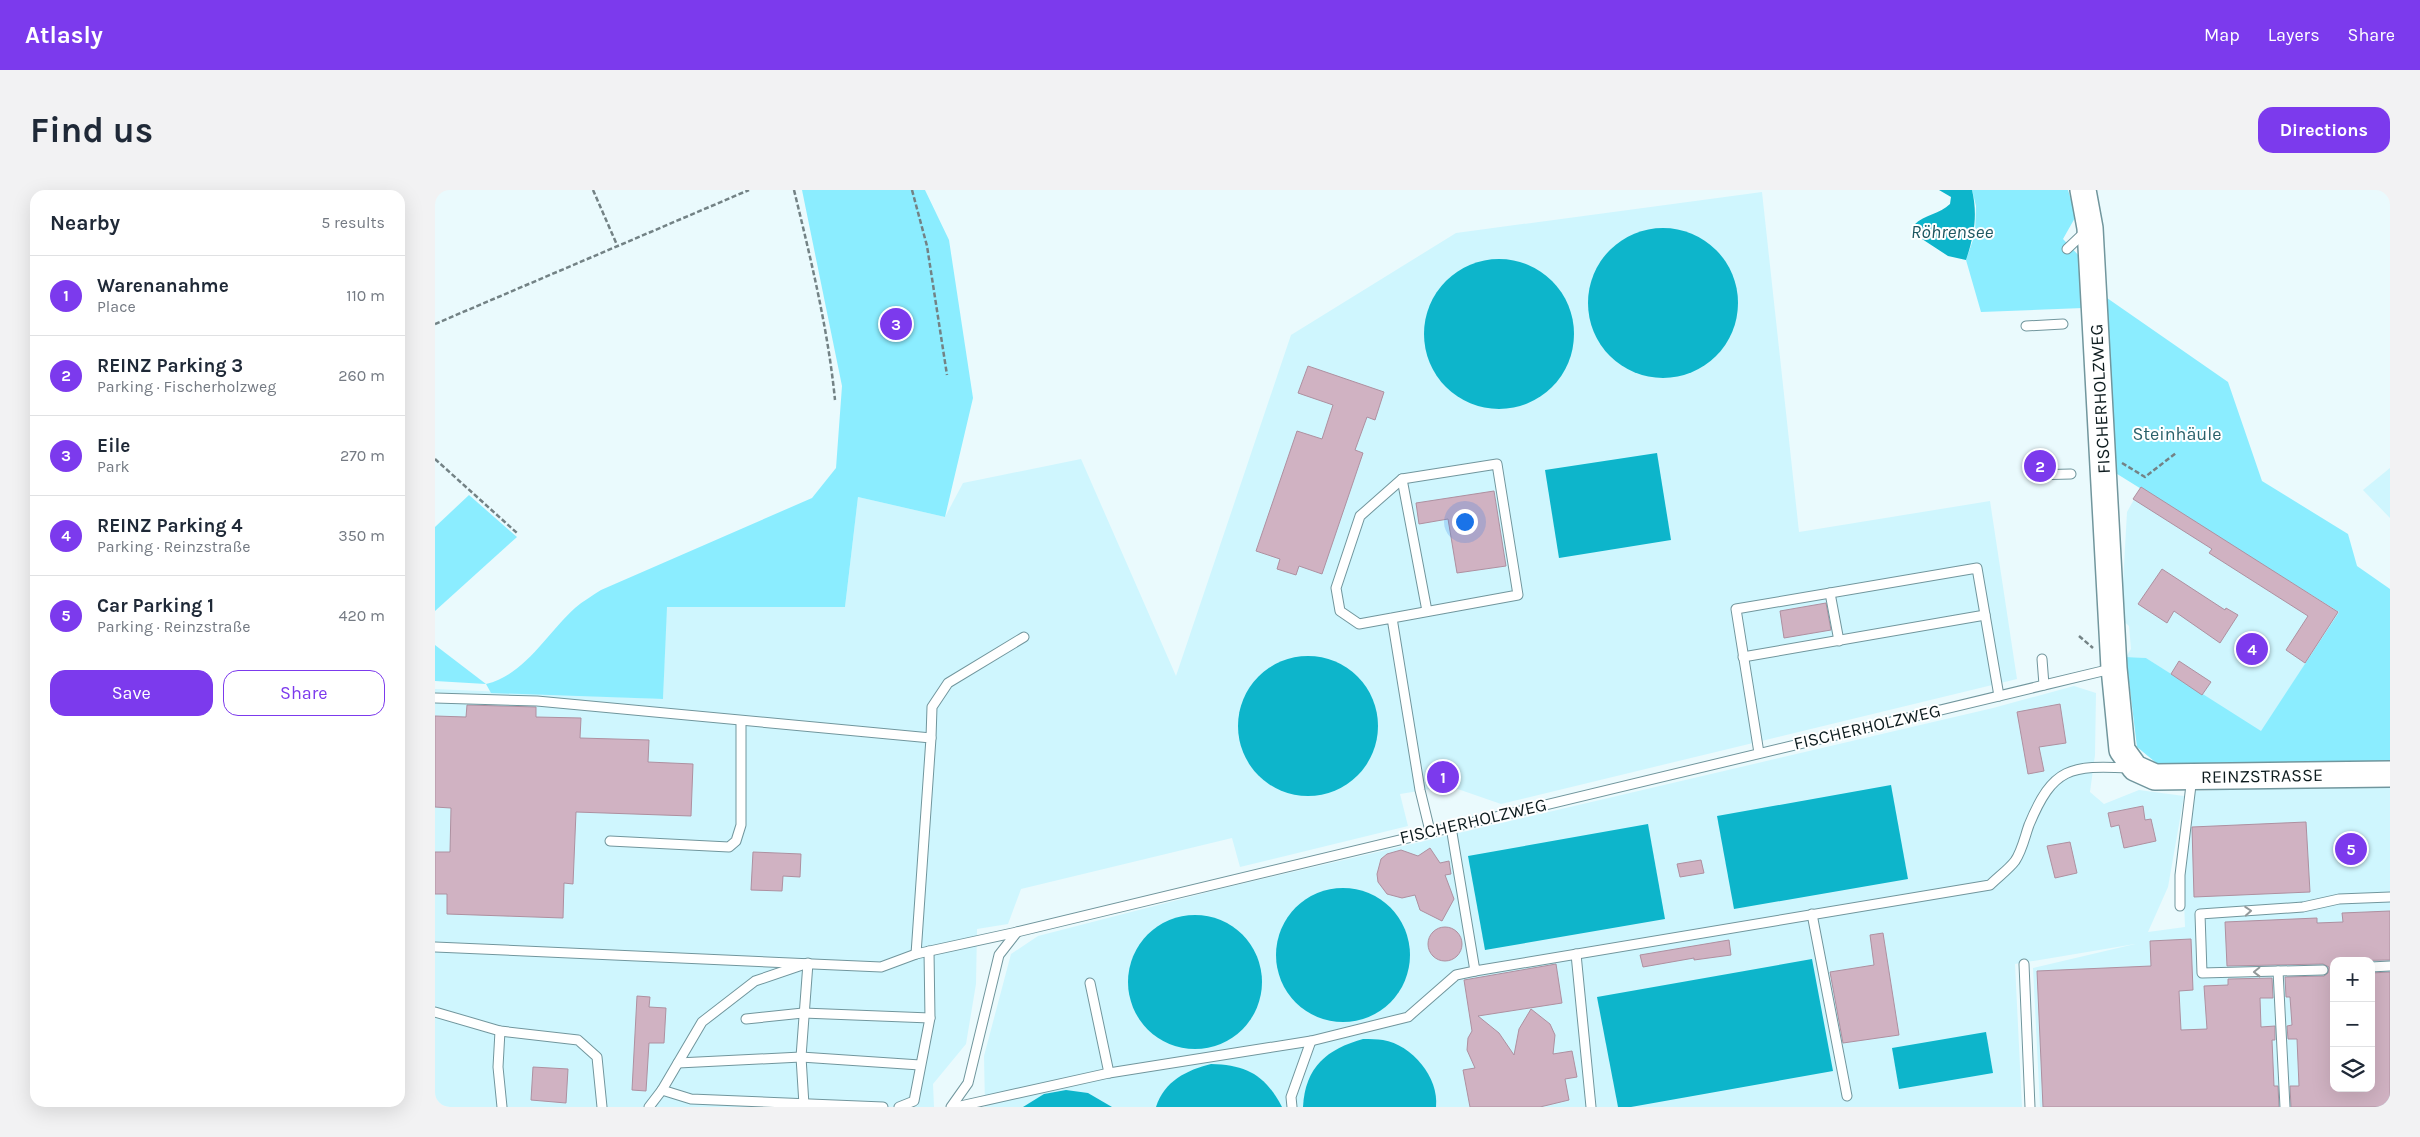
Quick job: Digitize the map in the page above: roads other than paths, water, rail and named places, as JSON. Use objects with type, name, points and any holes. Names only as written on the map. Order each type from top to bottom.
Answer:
[{"type":"street","name":"FISCHERHOLZWEG","points":[[2083,190],[2090,228],[2104,452],[2114,668],[2122,750],[2135,768]]},
{"type":"street","name":"REINZSTRASSE","points":[[2135,768],[2155,777],[2390,774]]},
{"type":"lane","points":[[2067,250],[2090,228]]},
{"type":"lane","points":[[2026,326],[2063,324]]},
{"type":"lane","points":[[1497,464],[1517,595],[1359,624],[1341,611],[1336,588],[1360,516],[1402,479],[1497,464]]},
{"type":"lane","points":[[2033,475],[2071,474]]},
{"type":"lane","points":[[1402,479],[1427,611]]},
{"type":"lane","points":[[1759,753],[1735,609],[1977,568],[1999,696]]},
{"type":"lane","points":[[1830,593],[1839,641]]},
{"type":"lane","points":[[1743,657],[1985,615]]},
{"type":"lane","points":[[1392,618],[1430,831]]},
{"type":"lane","points":[[916,954],[932,707],[948,683],[1024,637]]},
{"type":"lane","points":[[2042,659],[2044,685]]},
{"type":"lane","name":"FISCHERHOLZWEG","points":[[435,947],[881,967],[916,954],[1017,932],[1430,831],[2114,668]]},
{"type":"lane","points":[[435,698],[537,701],[931,738]]},
{"type":"lane","points":[[610,841],[729,847],[736,841],[741,825],[741,720]]},
{"type":"lane","points":[[956,1107],[1109,1073],[1311,1041],[1408,1017],[1456,975],[1990,885],[2015,860],[2039,801],[2053,781],[2068,773],[2094,766],[2135,768]]},
{"type":"lane","points":[[2180,906],[2180,875],[2192,777]]},
{"type":"lane","points":[[1451,826],[1475,971]]},
{"type":"lane","points":[[2323,970],[2202,973],[2200,914],[2303,907],[2339,899],[2390,896]]},
{"type":"lane","points":[[1812,914],[1847,1096]]},
{"type":"lane","points":[[951,1107],[968,1083],[999,955],[1017,932]]},
{"type":"lane","points":[[899,1107],[914,1101],[930,1018],[929,951]]},
{"type":"lane","points":[[1576,954],[1591,1107]]},
{"type":"lane","points":[[649,1107],[662,1090],[702,1022],[755,981],[808,963],[801,1057],[804,1104]]},
{"type":"lane","points":[[2023,964],[2030,1107]]},
{"type":"lane","points":[[2375,967],[2390,966]]},
{"type":"lane","points":[[2278,971],[2285,1107]]},
{"type":"lane","points":[[1090,983],[1109,1073]]},
{"type":"lane","points":[[435,1012],[500,1031],[578,1040],[597,1057],[603,1107]]},
{"type":"lane","points":[[746,1019],[803,1013],[930,1018]]},
{"type":"lane","points":[[500,1031],[498,1067],[502,1107]]},
{"type":"lane","points":[[1292,1107],[1291,1096],[1311,1041]]},
{"type":"lane","points":[[678,1063],[801,1057],[920,1065]]},
{"type":"lane","points":[[662,1090],[691,1099],[883,1107]]},
{"type":"water","name":"Röhrensee","points":[[1939,190],[1972,190],[1975,208],[1974,225],[1966,260],[1948,256],[1922,239],[1914,225],[1923,218],[1942,210],[1950,204],[1951,197]]},
{"type":"water","points":[[1663,228],[1692,234],[1716,250],[1732,274],[1738,303],[1732,332],[1716,356],[1692,372],[1663,378],[1634,372],[1610,356],[1594,332],[1588,303],[1594,274],[1610,250],[1634,234]]},
{"type":"water","points":[[1499,259],[1528,265],[1552,281],[1568,305],[1574,334],[1568,363],[1552,387],[1528,403],[1499,409],[1470,403],[1446,387],[1430,363],[1424,334],[1430,305],[1446,281],[1470,265]]},
{"type":"water","points":[[1657,453],[1671,540],[1559,558],[1545,470]]},
{"type":"water","points":[[1308,656],[1335,662],[1347,668],[1357,677],[1366,687],[1372,699],[1378,726],[1372,753],[1366,765],[1357,775],[1347,784],[1335,790],[1308,796],[1281,790],[1269,784],[1259,775],[1250,765],[1244,753],[1238,726],[1244,699],[1250,687],[1259,677],[1269,668],[1281,662]]},
{"type":"water","points":[[1891,785],[1908,879],[1734,909],[1717,816]]},
{"type":"water","points":[[1648,824],[1665,919],[1485,950],[1468,856]]},
{"type":"water","points":[[1343,888],[1368,894],[1390,908],[1404,930],[1410,955],[1404,980],[1390,1002],[1368,1016],[1343,1022],[1318,1016],[1296,1002],[1282,980],[1276,955],[1282,930],[1296,908],[1318,894]]},
{"type":"water","points":[[1195,915],[1221,920],[1232,926],[1242,935],[1251,945],[1257,956],[1262,982],[1257,1008],[1251,1019],[1242,1029],[1232,1038],[1221,1044],[1195,1049],[1169,1044],[1158,1038],[1148,1029],[1139,1019],[1133,1008],[1128,982],[1133,956],[1139,945],[1148,935],[1158,926],[1169,920]]},
{"type":"water","points":[[1812,959],[1833,1071],[1631,1107],[1618,1107],[1597,997]]},
{"type":"water","points":[[1986,1032],[1993,1073],[1899,1089],[1892,1048]]},
{"type":"water","points":[[1363,1039],[1394,1043],[1413,1055],[1422,1064],[1433,1085],[1436,1107],[1303,1107],[1308,1081],[1320,1062],[1339,1048]]},
{"type":"water","points":[[1211,1064],[1235,1067],[1254,1074],[1269,1087],[1282,1107],[1156,1107],[1165,1090],[1178,1078],[1185,1073]]},
{"type":"water","points":[[1066,1090],[1088,1093],[1112,1107],[1023,1107],[1044,1094]]},
{"type":"place","name":"Eile","points":[[896,324]]},
{"type":"place","name":"REINZ Parking 3","points":[[2040,466]]},
{"type":"place","name":"REINZ Parking 4","points":[[2252,649]]},
{"type":"place","name":"Warenanahme","points":[[1443,777]]},
{"type":"place","name":"Car Parking 1","points":[[2351,849]]},
{"type":"park label","name":"Steinhäule","points":[[2177,434]]}]
